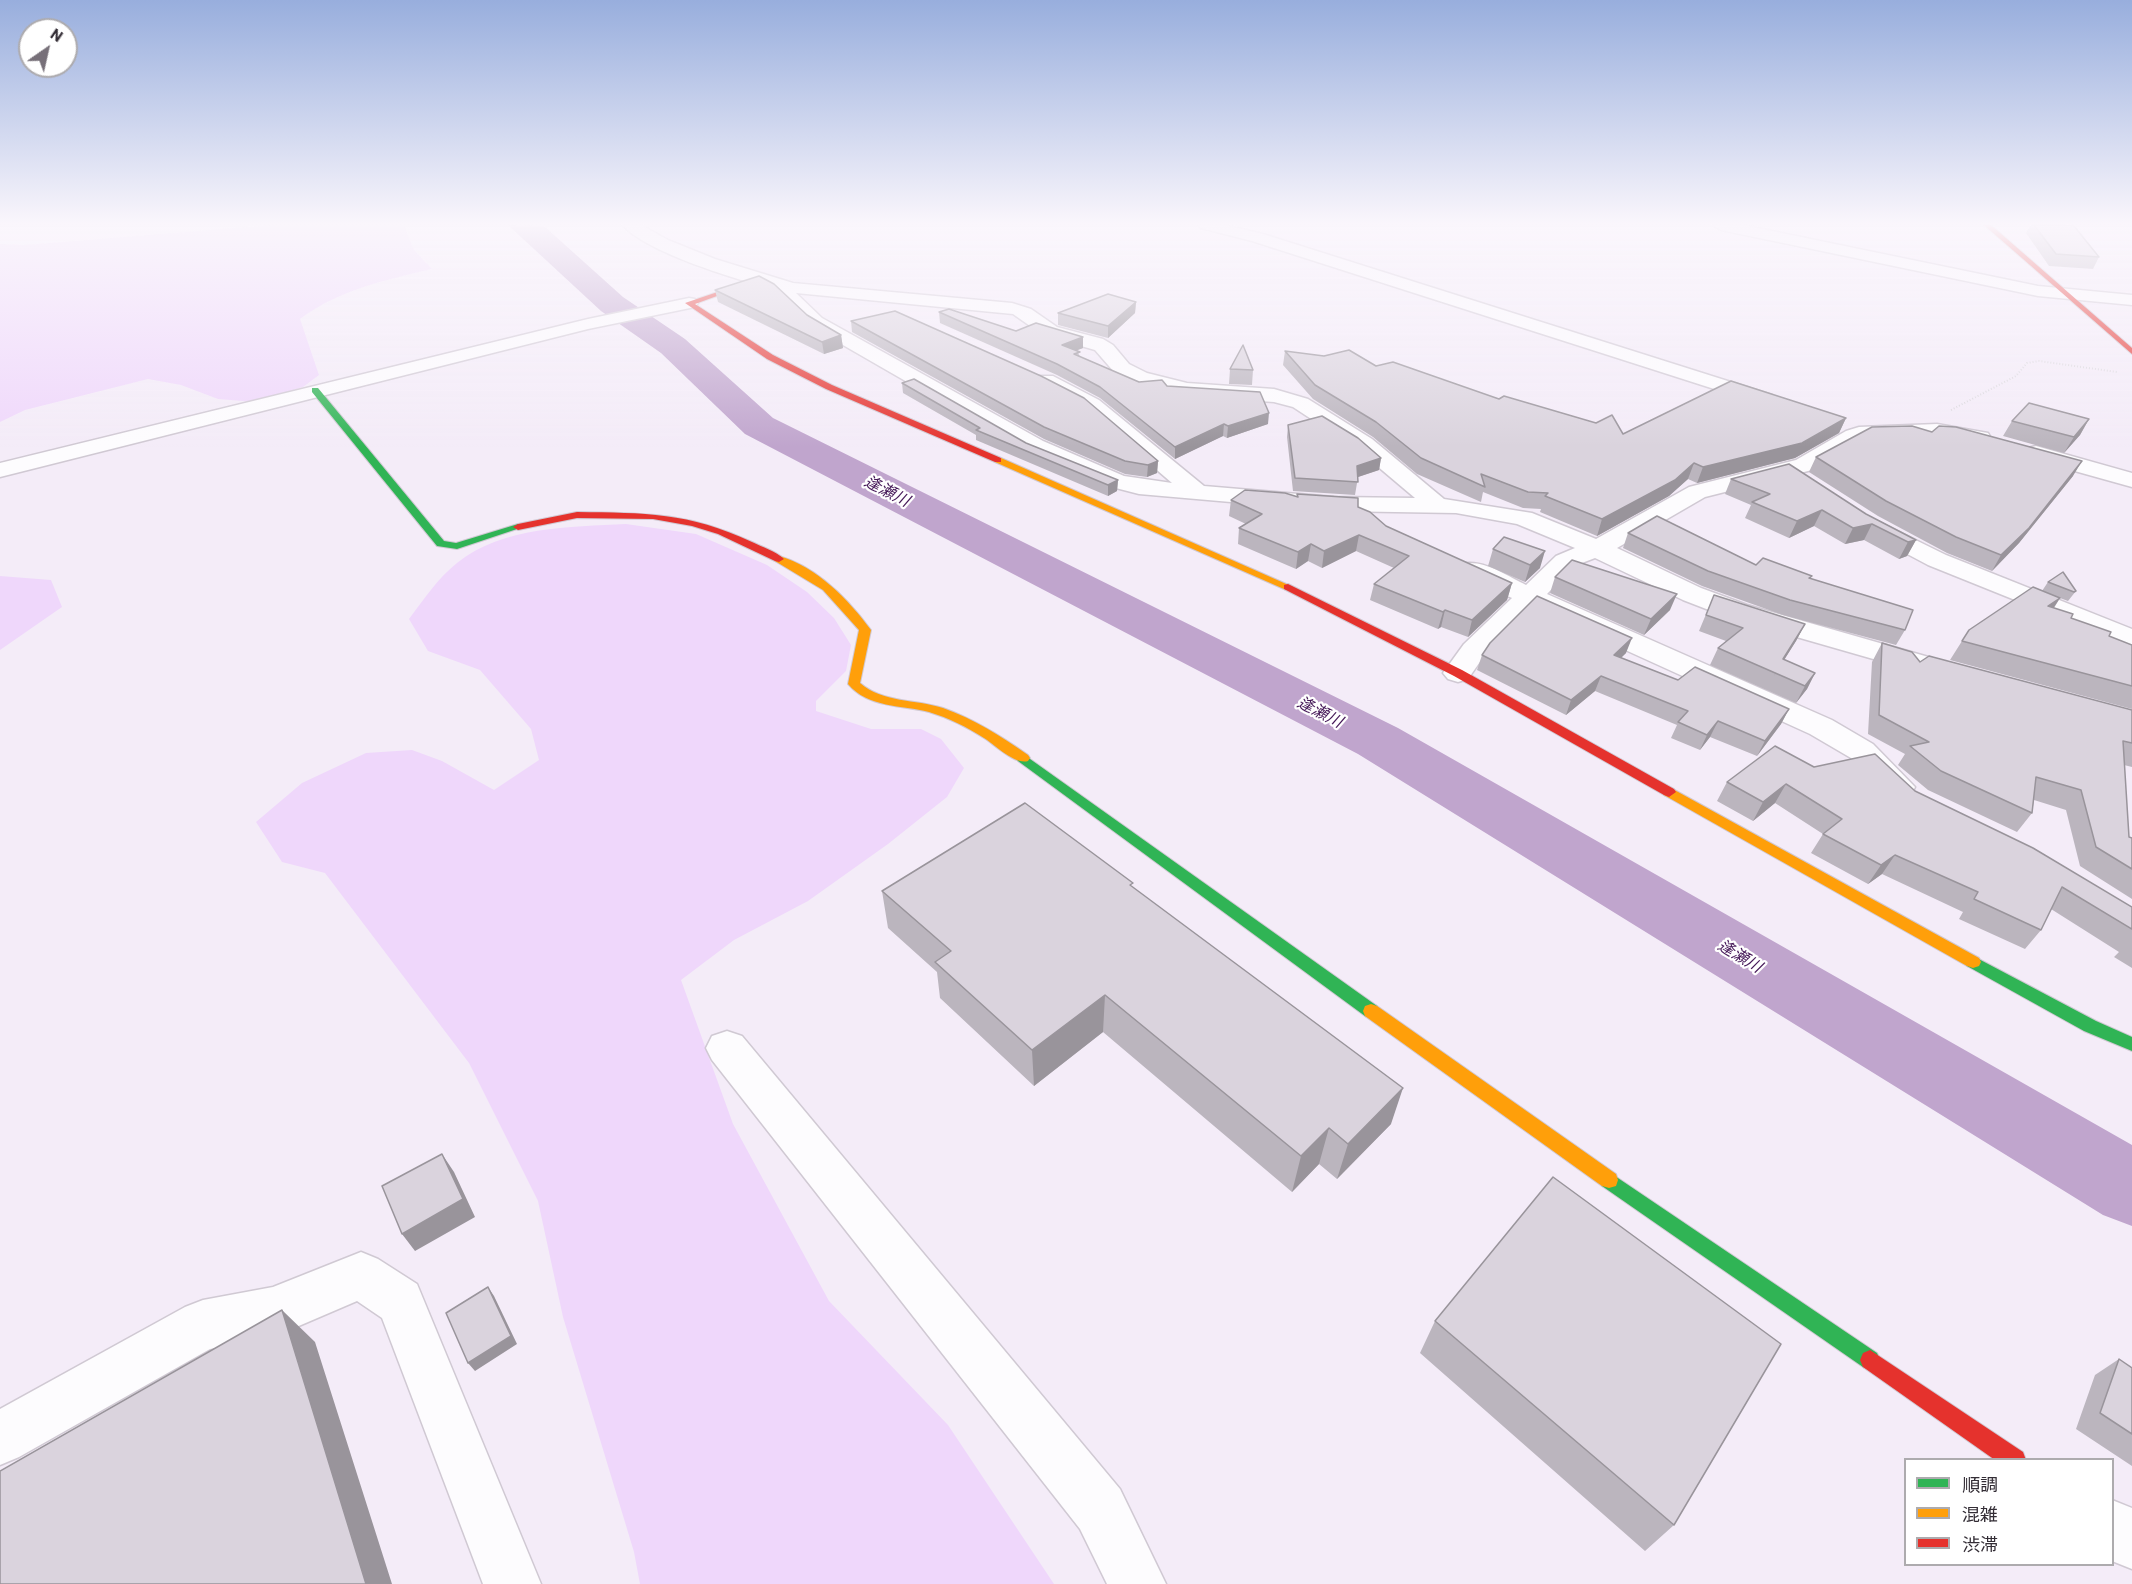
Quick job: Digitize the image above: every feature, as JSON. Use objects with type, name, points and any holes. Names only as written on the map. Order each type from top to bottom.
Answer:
[{"type":"street","points":[[0,470],[315,390],[608,319],[682,304],[694,299]]},
{"type":"street","points":[[791,299],[816,322],[1061,459],[1116,481],[1139,487],[1198,494],[1475,509],[1523,518],[1599,548],[1692,594],[1737,611],[1772,623],[1944,670]]},
{"type":"street","points":[[894,299],[903,316]]},
{"type":"street","points":[[911,299],[1018,310],[1033,317],[1045,329],[1096,343],[1106,350],[1120,368],[1138,376],[1190,390],[1257,393],[1300,401],[1350,435],[1421,489],[1439,507]]},
{"type":"street","points":[[1458,299],[1788,406]]},
{"type":"street","points":[[2071,299],[2132,352]]},
{"type":"street","points":[[682,304],[770,357],[819,382],[1031,476],[1262,574],[1458,673],[2029,994],[2090,1026],[2132,1044]]},
{"type":"street","points":[[1028,372],[1092,404],[1198,494]]},
{"type":"street","points":[[315,390],[441,544],[457,546],[506,530],[577,515],[653,516],[722,532],[814,577],[837,595],[865,630],[854,684],[863,693],[875,699],[937,710],[966,722],[1017,754],[1505,1108],[2011,1458]]},
{"type":"street","points":[[1458,673],[1474,650],[1565,561],[1577,554],[1599,548],[1710,486],[1804,465],[1854,436],[1856,428],[1945,431],[2006,445],[2132,480]]},
{"type":"street","points":[[1031,476],[1061,459]]},
{"type":"street","points":[[1787,470],[1815,488]]},
{"type":"street","points":[[1374,505],[1374,520],[1380,527],[1394,535]]},
{"type":"street","points":[[1851,513],[1937,560],[2132,639]]},
{"type":"street","points":[[1445,559],[1845,739],[1862,751],[1905,792],[1924,804]]},
{"type":"street","points":[[727,1047],[1100,1509],[1137,1584]]},
{"type":"street","points":[[0,1438],[203,1325],[273,1312],[361,1276],[400,1301],[512,1584]]},
{"type":"street","points":[[2114,1529],[2132,1541]]},
{"type":"path","points":[[1945,431],[1942,424],[1947,413],[1953,408],[2016,376],[2028,363],[2039,362],[2120,373]]},
{"type":"shaded area","points":[[0,299],[333,299],[300,319],[319,375],[303,387],[255,402],[218,399],[181,385],[148,379],[25,410],[0,422]]},
{"type":"shaded area","points":[[626,524],[696,534],[767,565],[807,592],[834,618],[851,645],[846,671],[816,701],[816,711],[871,729],[921,729],[941,739],[964,768],[947,797],[888,844],[808,901],[734,940],[681,980],[733,1124],[829,1301],[948,1425],[1054,1584],[640,1584],[634,1552],[563,1317],[538,1201],[469,1063],[325,873],[282,862],[256,822],[302,783],[366,753],[412,750],[442,761],[494,790],[539,760],[531,729],[480,670],[428,651],[409,619],[450,569],[475,551],[495,542],[538,531]]},
{"type":"shaded area","points":[[0,576],[51,580],[62,607],[0,650]]},
{"type":"building","points":[[733,299],[790,299],[807,315],[841,335],[822,342]]},
{"type":"building","points":[[1095,299],[1125,299],[1136,302],[1108,326],[1058,313]]},
{"type":"building","points":[[949,309],[1016,331],[1036,323],[1083,337],[1062,345],[1080,352],[1074,354],[1139,382],[1162,380],[1167,386],[1260,392],[1269,413],[1228,426],[1224,424],[1175,447],[1100,387],[1057,364],[939,312]]},
{"type":"building","points":[[895,311],[1041,376],[1084,398],[1158,461],[1148,465],[1125,461],[1044,427],[851,321]]},
{"type":"building","points":[[1243,345],[1253,370],[1230,369]]},
{"type":"building","points":[[1349,350],[1376,366],[1393,362],[1499,399],[1504,396],[1596,423],[1612,415],[1623,434],[1731,381],[1846,418],[1802,443],[1703,467],[1694,463],[1675,480],[1602,519],[1545,496],[1548,493],[1528,492],[1481,474],[1485,487],[1421,458],[1376,422],[1315,385],[1285,351],[1324,356]]},
{"type":"building","points":[[914,379],[1026,443],[1118,480],[1108,485],[976,430],[980,428],[902,383]]},
{"type":"building","points":[[2029,403],[2089,419],[2074,437],[2012,421]]},
{"type":"building","points":[[1322,416],[1358,438],[1381,458],[1357,466],[1358,482],[1295,478],[1288,425]]},
{"type":"building","points":[[1912,426],[1932,432],[1939,426],[1956,427],[2082,461],[2029,528],[2001,555],[1956,537],[1886,501],[1816,457],[1872,427]]},
{"type":"building","points":[[1789,464],[1866,514],[1916,540],[1908,542],[1872,524],[1853,528],[1822,510],[1797,521],[1752,502],[1770,494],[1731,479]]},
{"type":"building","points":[[1245,490],[1285,493],[1298,497],[1297,494],[1358,498],[1358,507],[1370,512],[1386,526],[1512,583],[1472,620],[1445,610],[1443,612],[1374,584],[1409,556],[1359,535],[1324,551],[1311,544],[1298,552],[1239,528],[1262,514],[1231,500]]},
{"type":"building","points":[[1657,516],[1756,565],[1763,558],[1812,576],[1809,578],[1913,610],[1905,630],[1790,600],[1708,571],[1628,533]]},
{"type":"building","points":[[1504,537],[1545,551],[1530,565],[1493,549]]},
{"type":"building","points":[[1572,560],[1677,594],[1651,619],[1555,577]]},
{"type":"building","points":[[2063,572],[2076,591],[2048,582]]},
{"type":"building","points":[[2033,587],[2060,598],[2048,606],[2073,614],[2071,618],[2111,632],[2109,636],[2132,645],[2132,686],[1962,641],[1969,630]]},
{"type":"building","points":[[1714,595],[1805,624],[1783,659],[1815,673],[1805,686],[1718,648],[1743,628],[1706,615]]},
{"type":"building","points":[[1537,596],[1632,638],[1614,655],[1678,680],[1695,667],[1789,709],[1765,741],[1718,721],[1707,735],[1678,722],[1688,711],[1601,676],[1571,700],[1482,655],[1490,643]]},
{"type":"building","points":[[1882,643],[1912,652],[1920,662],[1929,656],[2132,710],[2132,743],[2123,741],[2129,837],[2132,838],[2132,869],[2096,847],[2081,790],[2036,777],[2032,813],[1941,771],[1910,746],[1929,742],[1879,715]]},
{"type":"building","points":[[1775,746],[1814,767],[1875,754],[1915,791],[2033,848],[2132,907],[2132,929],[2062,887],[2041,930],[1974,899],[1978,892],[1895,855],[1881,865],[1823,834],[1842,819],[1786,784],[1763,802],[1727,782]]},
{"type":"building","points":[[1025,803],[1133,883],[1130,885],[1403,1088],[1348,1144],[1329,1128],[1301,1156],[1105,995],[1032,1050],[935,962],[951,951],[882,891]]},
{"type":"building","points":[[442,1154],[463,1199],[402,1234],[382,1186]]},
{"type":"building","points":[[1553,1177],[1781,1344],[1674,1525],[1435,1321]]},
{"type":"building","points":[[488,1287],[511,1336],[468,1363],[446,1313]]},
{"type":"building","points":[[282,1310],[366,1584],[0,1584],[0,1471]]},
{"type":"building","points":[[2119,1359],[2132,1368],[2132,1434],[2100,1413]]},
{"type":"waterway","name":"逢瀬川","points":[[606,299],[673,346],[759,426],[834,462],[1378,741],[2132,1188]]},
{"type":"traffic: fast","points":[[315,390],[441,544],[457,546],[518,527]]},
{"type":"traffic: fast","points":[[1023,758],[1371,1011]]},
{"type":"traffic: fast","points":[[1973,962],[2090,1026],[2132,1044]]},
{"type":"traffic: fast","points":[[1609,1180],[1870,1360]]},
{"type":"traffic: slow","points":[[998,460],[1288,587]]},
{"type":"traffic: slow","points":[[779,559],[827,588],[865,630],[854,684],[873,697],[952,716],[984,732],[1023,758]]},
{"type":"traffic: slow","points":[[1669,792],[1973,962]]},
{"type":"traffic: slow","points":[[1371,1011],[1609,1180]]},
{"type":"traffic: jam","points":[[701,299],[689,303],[770,357],[829,387],[998,460]]},
{"type":"traffic: jam","points":[[2071,299],[2132,352]]},
{"type":"traffic: jam","points":[[518,527],[577,515],[653,516],[694,523],[722,532],[779,559]]},
{"type":"traffic: jam","points":[[1288,587],[1458,673],[1669,792]]},
{"type":"traffic: jam","points":[[1870,1360],[2012,1458]]}]
